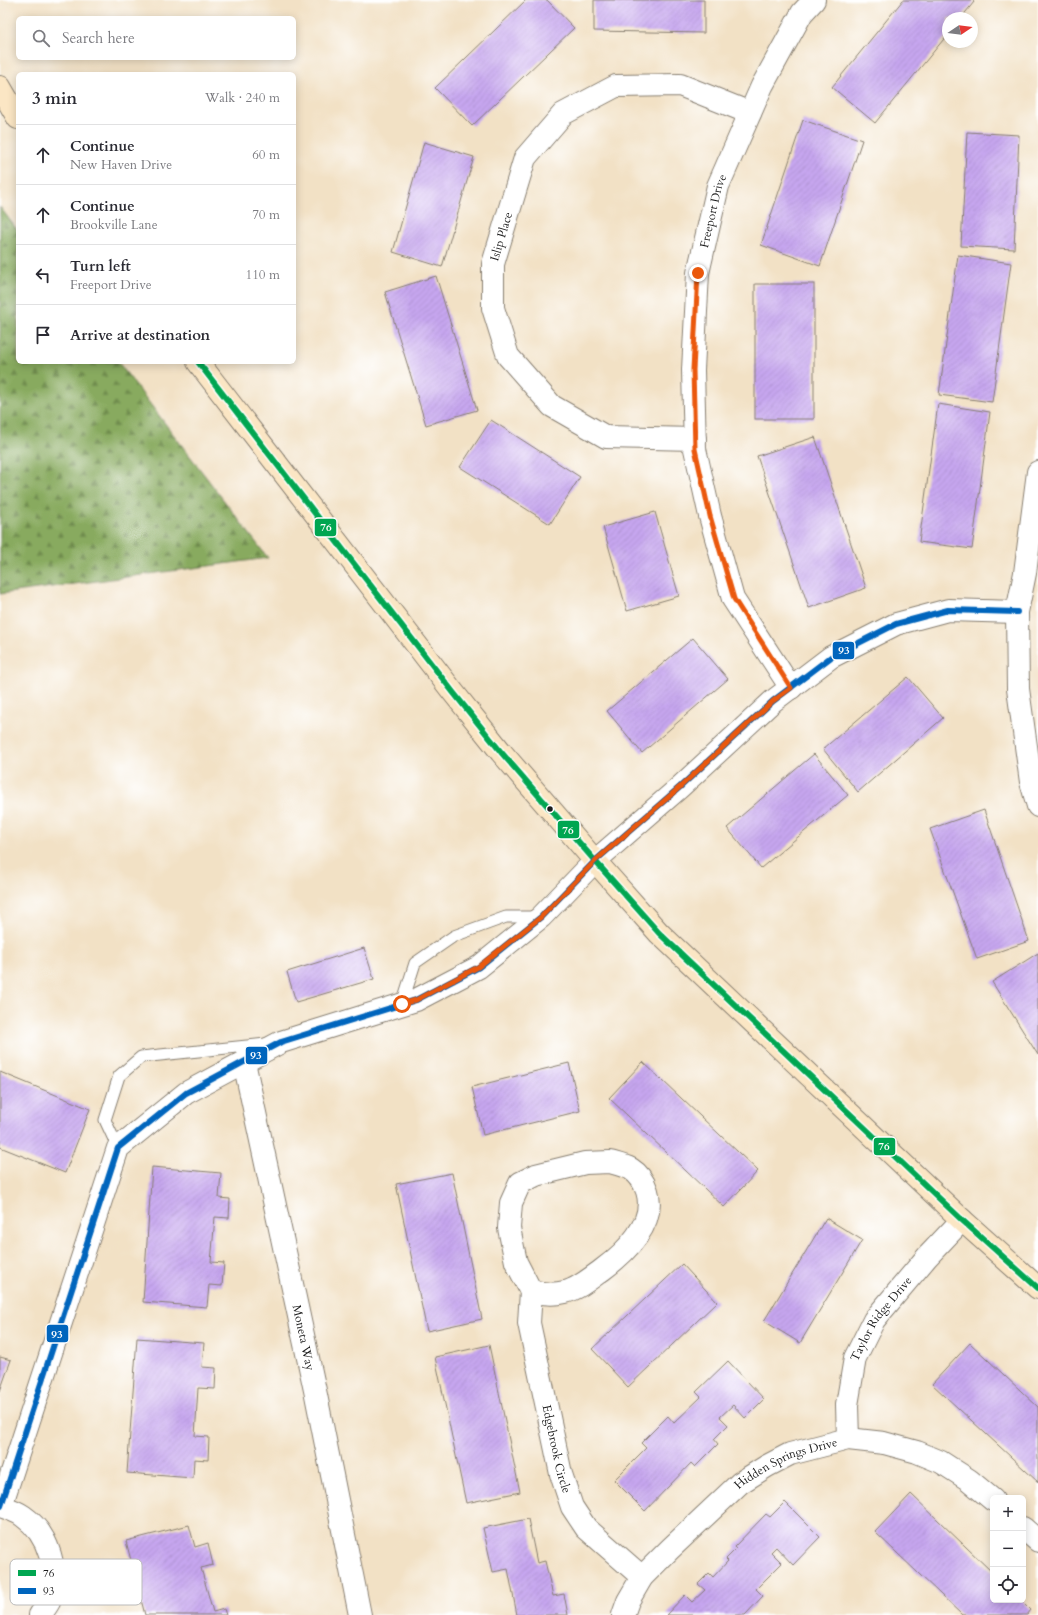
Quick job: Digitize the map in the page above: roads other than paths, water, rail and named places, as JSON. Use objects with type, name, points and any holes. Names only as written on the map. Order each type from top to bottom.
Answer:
[{"type":"main road","points":[[0,87],[16,115]]},
{"type":"main road","points":[[200,364],[501,752],[659,933],[962,1220],[1038,1288]]},
{"type":"street","name":"Freeport Drive","points":[[791,688],[734,599],[710,516],[695,449],[693,370],[698,273],[718,186],[762,86],[802,12],[814,0]]},
{"type":"street","name":"Islip Place","points":[[695,439],[606,437],[552,406],[508,356],[493,308],[494,264],[525,158],[562,114],[616,86],[680,85],[750,113]]},
{"type":"street","points":[[1038,472],[1026,566],[1017,612],[1018,689],[1031,782],[1038,806]]},
{"type":"street","points":[[52,1559],[51,1554],[40,1533],[23,1516],[0,1506],[118,1148],[186,1093],[281,1042],[416,1000],[478,967],[541,917],[595,861],[680,787],[773,701],[831,657],[896,624],[948,610],[1017,612]]},
{"type":"street","name":"Moneta Way","points":[[244,1062],[316,1395],[360,1615]]},
{"type":"street","points":[[610,1162],[631,1169],[644,1182],[650,1200],[647,1219],[637,1237],[612,1263],[586,1282],[566,1292],[545,1294],[532,1291],[516,1262],[509,1228],[511,1203],[520,1183],[536,1175],[585,1163],[610,1162]]},
{"type":"street","name":"Taylor Ridge Drive","points":[[848,1439],[847,1405],[855,1358],[874,1320],[927,1257],[962,1220]]},
{"type":"street","name":"Edgebrook Circle","points":[[532,1291],[529,1323],[561,1474],[572,1507],[586,1528],[642,1577]]},
{"type":"street","name":"Hidden Springs Drive","points":[[623,1615],[628,1601],[642,1577],[670,1549],[740,1483],[790,1454],[848,1439],[884,1443],[917,1452],[942,1462],[969,1480],[990,1498]]},
{"type":"street","points":[[1026,1531],[1038,1541]]},
{"type":"street","points":[[40,1615],[46,1605]]},
{"type":"lane","points":[[402,1004],[414,963],[454,936],[506,917],[541,917]]},
{"type":"lane","points":[[118,1148],[105,1120],[119,1076],[140,1056],[281,1042]]}]
